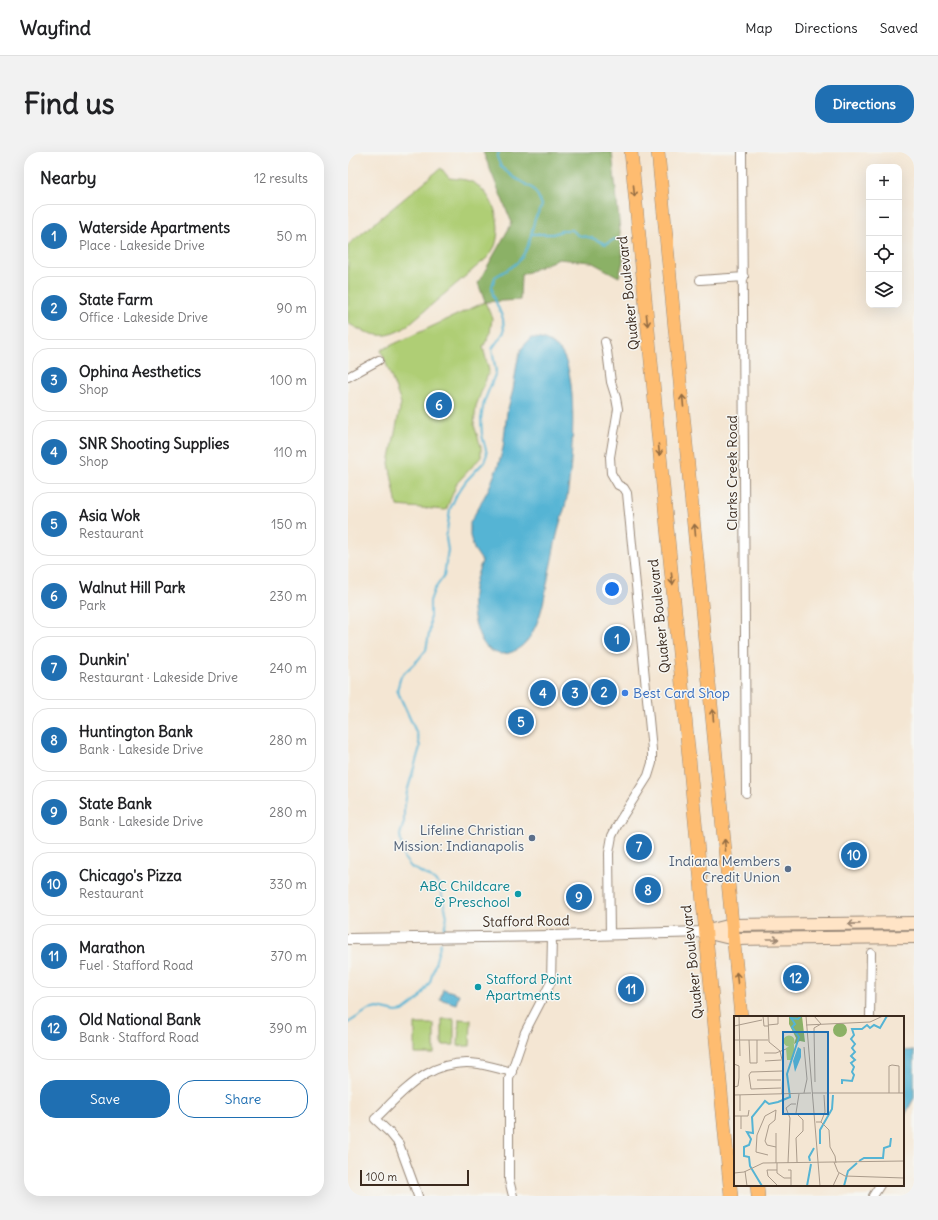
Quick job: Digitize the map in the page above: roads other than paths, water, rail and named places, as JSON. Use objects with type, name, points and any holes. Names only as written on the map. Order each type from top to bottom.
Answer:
[{"type":"main road","name":"Quaker Boulevard","points":[[631,152],[731,1196]]},
{"type":"main road","points":[[658,152],[741,1016]]},
{"type":"main road","name":"Stafford Road","points":[[705,932],[732,925],[914,923]]},
{"type":"main road","name":"Stafford Road","points":[[705,932],[734,939],[914,937]]},
{"type":"main road","points":[[757,1186],[758,1196]]},
{"type":"street","name":"Clarks Creek Road","points":[[742,152],[744,277],[746,793]]},
{"type":"street","points":[[700,280],[744,277]]},
{"type":"street","points":[[605,342],[610,382],[616,398],[618,409],[610,457],[610,473],[618,485],[624,488],[627,493],[652,750],[652,763],[648,776],[619,822],[612,836],[609,853],[610,935]]},
{"type":"street","points":[[348,377],[379,360]]},
{"type":"street","name":"Stafford Road","points":[[348,939],[705,932]]},
{"type":"street","points":[[513,1196],[509,1180],[509,1079],[525,1032],[551,982],[552,936]]},
{"type":"street","points":[[870,1016],[871,954]]},
{"type":"street","points":[[418,1196],[399,1144],[375,1119],[416,1080],[427,1073],[447,1065],[465,1063],[478,1064],[512,1072]]},
{"type":"street","points":[[873,1196],[879,1186]]},
{"type":"water","points":[[531,338],[544,340],[556,347],[562,353],[567,365],[571,382],[573,423],[571,465],[566,500],[542,607],[536,626],[528,640],[518,649],[507,654],[501,654],[489,649],[486,646],[480,637],[475,620],[473,611],[473,591],[482,561],[474,549],[470,536],[470,523],[489,488],[498,466],[503,448],[507,412],[513,390],[517,363],[521,349]]},
{"type":"water","points":[[443,989],[459,994],[456,1004],[440,999]]},
{"type":"water","points":[[914,1050],[914,1098],[904,1117],[904,1051]]},
{"type":"waterway","points":[[443,934],[447,916],[439,884],[430,877],[411,867],[404,858],[402,849],[400,835],[404,822],[407,792],[420,747],[417,734],[397,690],[401,676],[426,650],[430,629],[430,601],[434,590],[444,576],[448,550],[446,538],[450,509],[457,494],[466,481],[484,462],[487,454],[482,435],[481,419],[484,402],[496,372],[492,349],[504,332],[503,319],[493,295],[492,286],[495,277],[516,264],[524,254],[535,220],[542,205],[532,188],[513,177],[501,167],[497,157],[499,152]]},
{"type":"waterway","points":[[531,234],[553,234],[564,230],[572,230],[578,235],[592,238],[606,244],[615,239]]},
{"type":"waterway","points":[[348,1023],[368,1010],[378,1008],[396,1012],[403,1011],[419,999],[430,982],[441,942]]},
{"type":"place","name":"Walnut Hill Park","points":[[439,405]]},
{"type":"place","name":"Waterside Apartments","points":[[617,639]]},
{"type":"place","name":"State Farm","points":[[604,692]]},
{"type":"place","name":"SNR Shooting Supplies","points":[[543,693]]},
{"type":"place","name":"Ophina Aesthetics","points":[[575,693]]},
{"type":"place","name":"Best Card Shop","points":[[625,693]]},
{"type":"place","name":"Asia Wok","points":[[521,722]]},
{"type":"place","name":"Lifeline Christian Mission: Indianapolis","points":[[532,838]]},
{"type":"place","name":"Dunkin'","points":[[639,847]]},
{"type":"place","name":"Chicago's Pizza","points":[[854,855]]},
{"type":"place","name":"Indiana Members Credit Union","points":[[788,869]]},
{"type":"place","name":"Huntington Bank","points":[[648,890]]},
{"type":"place","name":"ABC Childcare & Preschool","points":[[518,894]]},
{"type":"place","name":"State Bank","points":[[579,897]]},
{"type":"place","name":"Old National Bank","points":[[796,978]]},
{"type":"place","name":"Stafford Point Apartments","points":[[478,987]]},
{"type":"place","name":"Marathon","points":[[631,989]]}]
